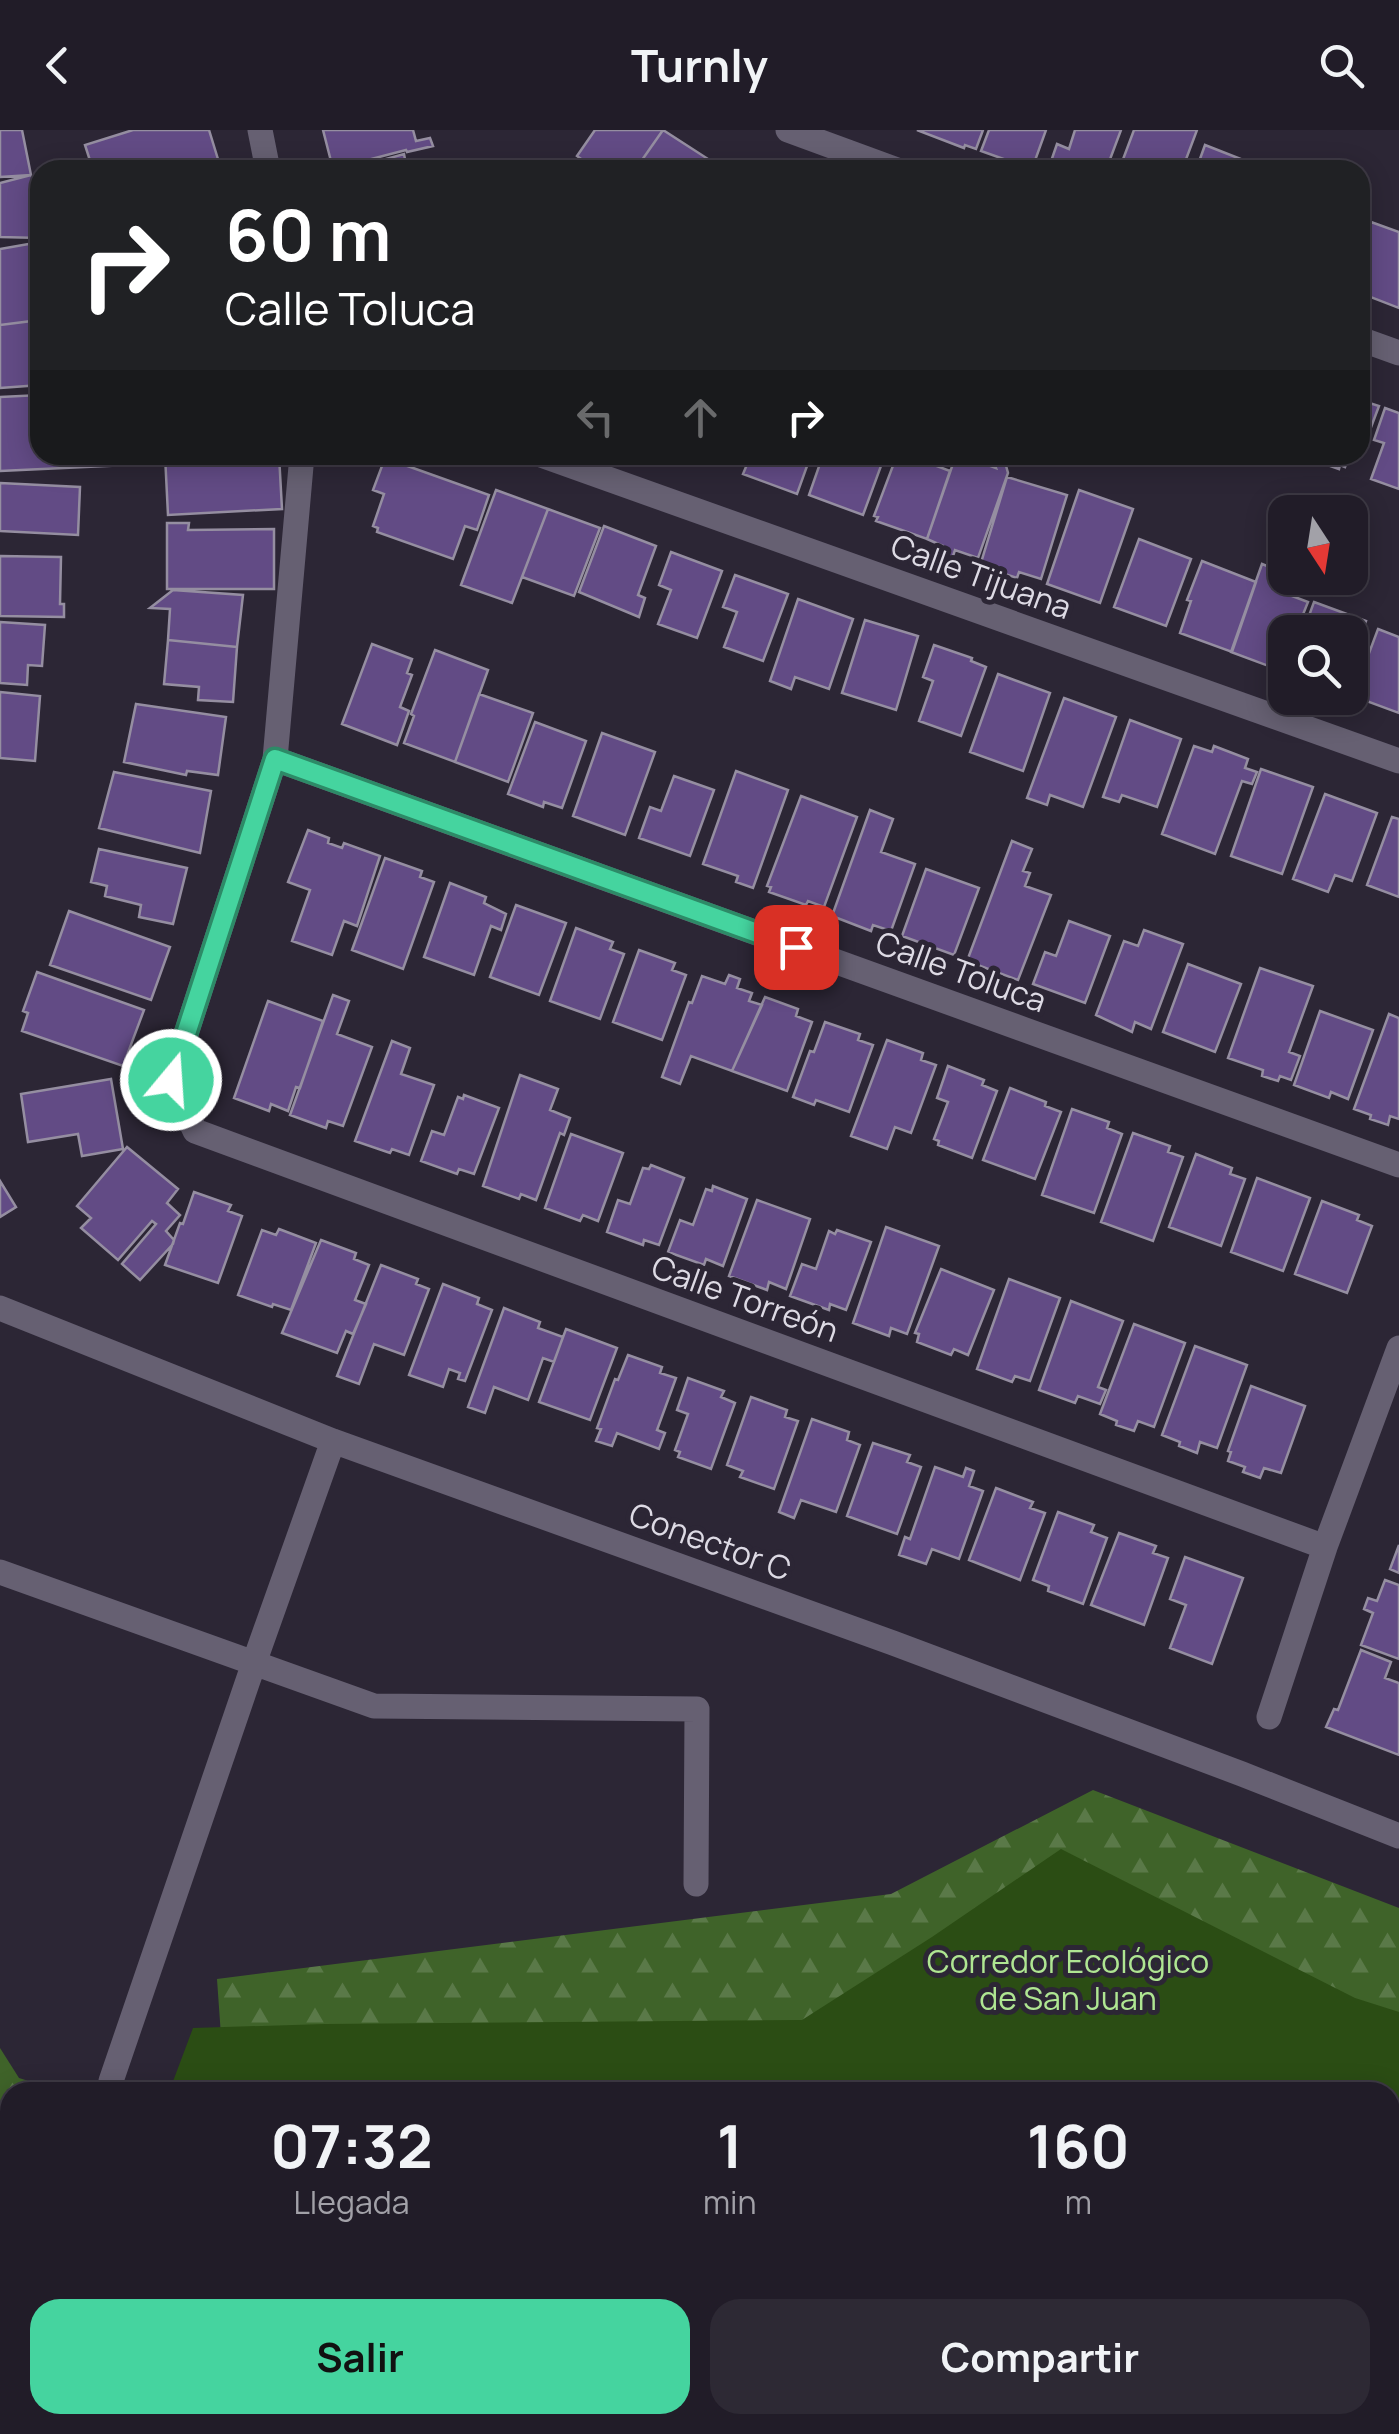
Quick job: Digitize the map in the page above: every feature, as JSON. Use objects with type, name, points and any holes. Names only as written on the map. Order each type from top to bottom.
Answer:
[{"type":"street","points":[[260,130],[266,160]]},
{"type":"street","points":[[788,130],[870,160]]},
{"type":"street","points":[[1370,343],[1399,353]]},
{"type":"street","points":[[275,759],[301,465]]},
{"type":"street","name":"Calle Tijuana","points":[[569,465],[1399,761]]},
{"type":"street","name":"Calle Torreón","points":[[275,759],[171,1080],[195,1131],[1325,1548]]},
{"type":"street","name":"Calle Toluca","points":[[275,759],[1399,1165]]},
{"type":"street","name":"Conector C","points":[[0,1308],[333,1441],[894,1643],[1399,1836]]},
{"type":"street","points":[[1269,1717],[1325,1548],[1399,1348]]},
{"type":"street","points":[[112,2081],[333,1441]]},
{"type":"street","points":[[0,1572],[374,1706],[697,1709],[696,1884]]},
{"type":"green space","points":[[1093,1790],[1399,1908],[1399,2082],[224,2082],[217,1979],[891,1894]]},
{"type":"green space","name":"Corredor Ecológico de San Juan","points":[[1061,1849],[1355,1998],[1399,2012],[1399,2082],[173,2082],[193,2028],[802,2020]]},
{"type":"green space","points":[[0,2048],[19,2078],[32,2082],[0,2082]]},
{"type":"building","points":[[0,130],[22,130],[30,175],[0,177]]},
{"type":"building","points":[[133,130],[209,130],[218,160],[90,160],[85,145]]},
{"type":"building","points":[[323,130],[413,130],[416,141],[430,138],[433,146],[368,160],[331,160]]},
{"type":"building","points":[[595,130],[663,130],[642,160],[583,160],[577,156]]},
{"type":"building","points":[[663,130],[708,159],[707,160],[642,160]]},
{"type":"building","points":[[917,130],[983,130],[976,149]]},
{"type":"building","points":[[989,130],[1046,130],[1035,160],[1006,160],[981,151]]},
{"type":"building","points":[[1075,130],[1121,130],[1110,160],[1051,160],[1057,144],[1069,149]]},
{"type":"building","points":[[1134,130],[1197,130],[1186,160],[1123,160]]},
{"type":"building","points":[[1205,145],[1243,160],[1200,160]]},
{"type":"building","points":[[404,154],[405,160],[382,160]]},
{"type":"building","points":[[30,175],[30,238],[0,237],[0,183]]},
{"type":"building","points":[[1370,225],[1399,232],[1399,308],[1370,297]]},
{"type":"building","points":[[30,244],[30,321],[0,325],[0,249]]},
{"type":"building","points":[[30,321],[30,386],[0,388],[0,325]]},
{"type":"building","points":[[30,396],[30,465],[127,465],[0,471],[0,397]]},
{"type":"building","points":[[1370,403],[1379,406],[1370,430]]},
{"type":"building","points":[[1385,408],[1399,413],[1399,489],[1371,479],[1384,443],[1374,440]]},
{"type":"building","points":[[166,465],[280,465],[282,509],[168,515]]},
{"type":"building","points":[[382,465],[405,465],[489,495],[477,530],[465,526],[453,559],[377,532],[378,528],[373,526],[384,494],[373,490]]},
{"type":"building","points":[[747,465],[807,465],[797,494],[743,474]]},
{"type":"building","points":[[820,465],[881,465],[863,515],[809,495]]},
{"type":"building","points":[[893,465],[934,465],[950,471],[927,539],[876,521],[878,517],[874,516]]},
{"type":"building","points":[[953,465],[1006,465],[1008,473],[978,558],[955,550],[952,559],[940,554],[943,546],[927,539]]},
{"type":"building","points":[[1007,477],[1067,495],[1041,579],[1019,572],[1017,578],[980,566]]},
{"type":"building","points":[[0,483],[80,487],[78,535],[0,531]]},
{"type":"building","points":[[496,490],[548,509],[512,603],[461,585]]},
{"type":"building","points":[[1079,490],[1133,509],[1100,603],[1047,584]]},
{"type":"building","points":[[548,509],[600,528],[574,596],[522,577]]},
{"type":"building","points":[[167,523],[189,523],[188,530],[274,529],[274,589],[167,589]]},
{"type":"building","points":[[604,526],[656,546],[638,595],[645,598],[639,617],[579,592]]},
{"type":"building","points":[[1139,539],[1191,559],[1166,626],[1114,607]]},
{"type":"building","points":[[671,552],[722,571],[697,638],[658,624],[671,590],[659,585]]},
{"type":"building","points":[[0,556],[61,557],[60,604],[64,604],[64,617],[0,616]]},
{"type":"building","points":[[1202,561],[1256,582],[1232,652],[1180,633]]},
{"type":"building","points":[[1262,564],[1268,566],[1268,595],[1292,595],[1308,602],[1303,615],[1268,615],[1268,666],[1231,652]]},
{"type":"building","points":[[735,575],[788,594],[763,661],[724,647],[737,612],[723,607]]},
{"type":"building","points":[[173,590],[243,595],[237,647],[168,640],[170,609],[150,608]]},
{"type":"building","points":[[798,599],[853,619],[829,689],[795,677],[791,689],[770,681]]},
{"type":"building","points":[[1314,602],[1350,615],[1309,615]]},
{"type":"building","points":[[865,620],[918,636],[896,710],[842,693]]},
{"type":"building","points":[[0,622],[45,625],[42,666],[28,665],[27,685],[0,683]]},
{"type":"building","points":[[1378,629],[1399,637],[1399,713],[1368,702],[1368,656]]},
{"type":"building","points":[[168,640],[237,647],[233,702],[198,700],[199,687],[164,684]]},
{"type":"building","points":[[372,644],[412,659],[407,673],[412,675],[400,707],[409,711],[397,745],[342,724]]},
{"type":"building","points":[[934,645],[986,667],[961,736],[919,721],[933,681],[923,677]]},
{"type":"building","points":[[435,650],[488,670],[455,762],[404,743]]},
{"type":"building","points":[[998,674],[1050,693],[1023,771],[970,752]]},
{"type":"building","points":[[0,692],[40,696],[35,761],[0,758]]},
{"type":"building","points":[[479,694],[533,713],[508,782],[455,762]]},
{"type":"building","points":[[1064,698],[1116,717],[1083,807],[1050,795],[1047,805],[1027,798]]},
{"type":"building","points":[[136,704],[226,717],[218,775],[187,771],[186,775],[124,762]]},
{"type":"building","points":[[1130,720],[1181,739],[1157,807],[1122,795],[1119,802],[1103,797]]},
{"type":"building","points":[[535,722],[586,741],[562,808],[544,802],[543,807],[508,794]]},
{"type":"building","points":[[602,733],[655,752],[625,835],[573,816]]},
{"type":"building","points":[[1194,746],[1212,752],[1214,746],[1248,759],[1245,768],[1257,772],[1252,784],[1242,781],[1215,854],[1162,834]]},
{"type":"building","points":[[1261,769],[1313,787],[1282,874],[1231,856]]},
{"type":"building","points":[[736,771],[788,790],[753,888],[736,882],[738,876],[703,864]]},
{"type":"building","points":[[114,772],[211,791],[200,853],[99,828]]},
{"type":"building","points":[[674,776],[714,790],[690,856],[639,838],[650,807],[661,811]]},
{"type":"building","points":[[1325,794],[1377,813],[1352,881],[1335,875],[1328,892],[1293,879]]},
{"type":"building","points":[[801,796],[857,817],[824,907],[769,892],[771,887],[767,886]]},
{"type":"building","points":[[870,810],[893,819],[881,852],[915,864],[891,931],[873,925],[871,931],[832,916]]},
{"type":"building","points":[[1392,817],[1399,819],[1399,897],[1367,885]]},
{"type":"building","points":[[308,830],[329,838],[328,843],[342,848],[344,843],[380,856],[357,926],[344,921],[332,955],[292,941],[310,890],[288,882]]},
{"type":"building","points":[[1012,841],[1032,849],[1023,871],[1030,873],[1025,886],[1051,895],[1018,980],[967,961]]},
{"type":"building","points":[[99,849],[187,868],[173,924],[139,917],[141,905],[105,896],[107,886],[91,882]]},
{"type":"building","points":[[385,858],[422,871],[420,877],[434,882],[403,969],[352,950]]},
{"type":"building","points":[[926,869],[979,888],[954,955],[902,936]]},
{"type":"building","points":[[450,883],[486,897],[484,903],[506,914],[501,930],[491,926],[474,975],[424,957]]},
{"type":"building","points":[[516,905],[566,923],[539,995],[490,977]]},
{"type":"building","points":[[69,911],[170,947],[151,1000],[50,965]]},
{"type":"building","points":[[1069,921],[1110,936],[1085,1003],[1033,984],[1045,952],[1056,956]]},
{"type":"building","points":[[576,928],[613,942],[610,949],[624,954],[600,1019],[550,1001]]},
{"type":"building","points":[[1144,930],[1183,944],[1151,1029],[1135,1022],[1132,1032],[1096,1015],[1124,941],[1138,946]]},
{"type":"building","points":[[639,950],[675,963],[672,970],[686,975],[662,1040],[613,1022]]},
{"type":"building","points":[[1188,964],[1241,984],[1215,1052],[1163,1032]]},
{"type":"building","points":[[1260,968],[1313,986],[1289,1052],[1300,1056],[1291,1080],[1262,1076],[1263,1070],[1228,1058]]},
{"type":"building","points":[[37,972],[144,1010],[123,1066],[22,1031],[28,1013],[23,1011]]},
{"type":"building","points":[[729,975],[740,979],[737,988],[752,993],[749,1001],[762,1005],[732,1071],[691,1056],[680,1084],[662,1077],[702,976],[725,984]]},
{"type":"building","points":[[333,995],[349,1001],[337,1034],[372,1047],[343,1126],[328,1121],[326,1128],[290,1115]]},
{"type":"building","points":[[765,997],[798,1009],[796,1016],[812,1022],[787,1091],[732,1071]]},
{"type":"building","points":[[268,1001],[323,1021],[288,1111],[271,1104],[269,1111],[234,1098]]},
{"type":"building","points":[[1320,1011],[1373,1030],[1348,1099],[1331,1092],[1329,1098],[1294,1085]]},
{"type":"building","points":[[1389,1014],[1399,1018],[1399,1119],[1390,1116],[1388,1125],[1354,1109]]},
{"type":"building","points":[[825,1022],[860,1034],[858,1040],[873,1045],[849,1112],[816,1100],[814,1105],[793,1097]]},
{"type":"building","points":[[887,1040],[923,1053],[921,1060],[936,1065],[911,1133],[895,1127],[887,1149],[851,1136]]},
{"type":"building","points":[[392,1041],[410,1048],[401,1074],[434,1085],[409,1155],[355,1141]]},
{"type":"building","points":[[948,1066],[984,1080],[982,1085],[997,1091],[972,1158],[938,1145],[939,1141],[934,1139],[948,1102],[937,1098]]},
{"type":"building","points":[[520,1075],[558,1089],[550,1110],[570,1118],[564,1135],[560,1133],[536,1200],[521,1194],[519,1199],[483,1186]]},
{"type":"building","points":[[111,1079],[123,1149],[82,1156],[78,1134],[28,1142],[21,1094]]},
{"type":"building","points":[[1010,1088],[1061,1112],[1035,1179],[983,1160]]},
{"type":"building","points":[[464,1095],[499,1108],[474,1174],[459,1169],[457,1174],[421,1161],[432,1131],[444,1135],[458,1097],[463,1099]]},
{"type":"building","points":[[1072,1109],[1109,1122],[1107,1128],[1122,1134],[1094,1213],[1042,1195]]},
{"type":"building","points":[[1133,1133],[1170,1146],[1168,1152],[1183,1157],[1153,1241],[1101,1222]]},
{"type":"building","points":[[571,1134],[623,1153],[598,1221],[583,1215],[580,1221],[545,1208]]},
{"type":"building","points":[[127,1147],[178,1189],[167,1203],[180,1215],[166,1231],[173,1244],[140,1280],[122,1264],[156,1224],[152,1221],[118,1260],[81,1228],[91,1218],[77,1206]]},
{"type":"building","points":[[1196,1154],[1232,1168],[1230,1174],[1245,1179],[1221,1246],[1169,1227]]},
{"type":"building","points":[[651,1165],[684,1178],[659,1245],[644,1240],[643,1245],[607,1232],[618,1200],[630,1204],[643,1168],[649,1169]]},
{"type":"building","points":[[1257,1178],[1310,1198],[1283,1271],[1231,1252]]},
{"type":"building","points":[[0,1181],[16,1207],[0,1217]]},
{"type":"building","points":[[713,1186],[747,1199],[723,1266],[706,1259],[704,1265],[668,1252],[680,1220],[693,1225],[706,1189],[712,1191]]},
{"type":"building","points":[[194,1192],[231,1205],[228,1211],[242,1216],[218,1283],[165,1265]]},
{"type":"building","points":[[757,1200],[810,1219],[786,1289],[769,1282],[767,1290],[729,1276]]},
{"type":"building","points":[[1322,1201],[1359,1215],[1357,1220],[1372,1226],[1347,1293],[1295,1274]]},
{"type":"building","points":[[886,1227],[939,1246],[907,1334],[891,1328],[889,1336],[853,1323]]},
{"type":"building","points":[[279,1229],[316,1243],[291,1310],[238,1295],[262,1230],[276,1235]]},
{"type":"building","points":[[837,1230],[871,1242],[846,1310],[830,1304],[829,1310],[790,1296],[802,1264],[816,1269],[829,1231],[835,1234]]},
{"type":"building","points":[[321,1240],[356,1253],[354,1259],[369,1265],[355,1300],[366,1304],[353,1334],[346,1331],[337,1353],[282,1333]]},
{"type":"building","points":[[381,1265],[418,1279],[416,1284],[429,1289],[404,1355],[374,1344],[359,1384],[337,1376]]},
{"type":"building","points":[[941,1269],[994,1290],[968,1355],[954,1349],[951,1355],[917,1342],[919,1334],[915,1333]]},
{"type":"building","points":[[1009,1279],[1060,1298],[1030,1381],[1015,1376],[1012,1382],[977,1369]]},
{"type":"building","points":[[443,1284],[479,1298],[477,1304],[492,1310],[465,1381],[458,1379],[460,1373],[449,1369],[443,1387],[409,1375]]},
{"type":"building","points":[[1071,1301],[1123,1321],[1098,1387],[1106,1390],[1100,1404],[1078,1396],[1075,1403],[1039,1390]]},
{"type":"building","points":[[504,1308],[540,1322],[538,1328],[563,1337],[554,1362],[543,1358],[528,1400],[494,1387],[485,1413],[468,1407]]},
{"type":"building","points":[[1134,1324],[1185,1343],[1154,1427],[1138,1421],[1134,1431],[1100,1414]]},
{"type":"building","points":[[566,1329],[617,1348],[590,1420],[539,1402]]},
{"type":"building","points":[[1195,1346],[1247,1365],[1217,1448],[1200,1442],[1197,1453],[1162,1435]]},
{"type":"building","points":[[628,1355],[662,1367],[660,1373],[676,1378],[657,1430],[665,1433],[659,1449],[617,1433],[612,1446],[596,1441],[615,1379],[618,1380]]},
{"type":"building","points":[[688,1378],[724,1391],[721,1397],[735,1403],[711,1469],[678,1457],[680,1452],[675,1450],[688,1414],[677,1410]]},
{"type":"building","points":[[1251,1386],[1305,1406],[1281,1473],[1264,1468],[1260,1478],[1228,1461]]},
{"type":"building","points":[[751,1397],[787,1410],[785,1417],[798,1421],[774,1489],[740,1477],[743,1471],[727,1465]]},
{"type":"building","points":[[812,1419],[849,1432],[847,1440],[860,1445],[836,1512],[801,1500],[794,1518],[779,1512]]},
{"type":"building","points":[[873,1443],[910,1455],[907,1462],[921,1467],[897,1534],[847,1516]]},
{"type":"building","points":[[935,1467],[963,1477],[966,1468],[974,1471],[969,1486],[983,1491],[959,1559],[932,1549],[926,1564],[899,1555],[905,1537],[910,1539]]},
{"type":"building","points":[[996,1488],[1033,1502],[1030,1508],[1045,1513],[1020,1580],[969,1560]]},
{"type":"building","points":[[1058,1512],[1094,1525],[1091,1532],[1107,1538],[1083,1604],[1048,1591],[1049,1586],[1033,1580]]},
{"type":"building","points":[[1119,1533],[1156,1546],[1153,1553],[1168,1558],[1144,1625],[1091,1605]]},
{"type":"building","points":[[1399,1545],[1399,1573],[1390,1569]]},
{"type":"building","points":[[1185,1557],[1243,1578],[1212,1664],[1170,1648],[1186,1605],[1170,1599]]},
{"type":"building","points":[[1385,1580],[1399,1585],[1399,1659],[1361,1645],[1373,1613],[1364,1609],[1368,1598],[1377,1601]]},
{"type":"building","points":[[1361,1650],[1391,1662],[1385,1678],[1399,1683],[1399,1755],[1326,1727],[1334,1709],[1338,1710]]},
{"type":"route","points":[[171,1080],[275,759],[796,947]]}]
